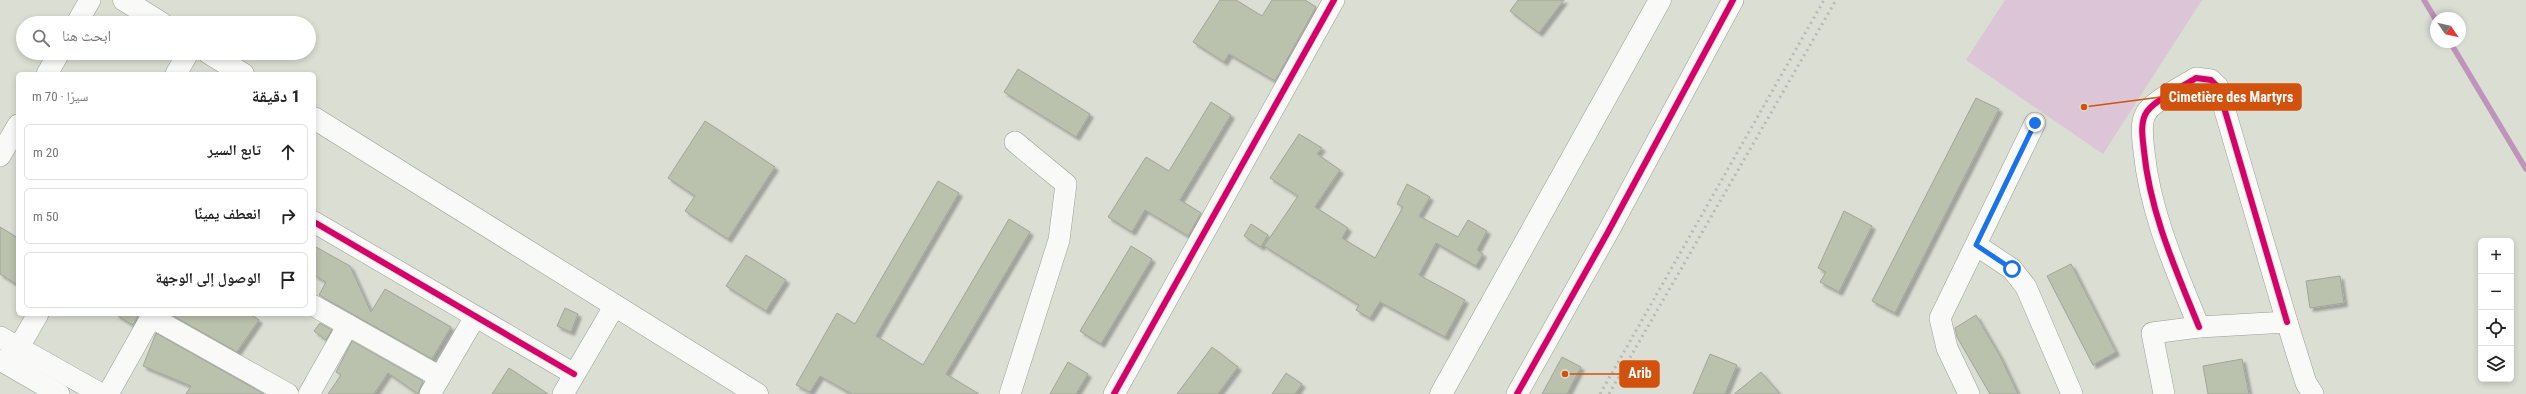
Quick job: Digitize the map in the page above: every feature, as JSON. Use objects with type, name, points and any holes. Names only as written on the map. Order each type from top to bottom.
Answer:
[{"type":"main road","points":[[124,0],[150,16]]},
{"type":"main road","points":[[1441,394],[1660,0]]},
{"type":"main road","points":[[220,60],[240,72]]},
{"type":"main road","points":[[316,119],[757,394]]},
{"type":"street","points":[[81,16],[90,0]]},
{"type":"street","points":[[1114,394],[1334,0]]},
{"type":"street","points":[[1517,394],[1608,232],[1733,0]]},
{"type":"street","points":[[48,72],[55,60]]},
{"type":"street","points":[[177,72],[184,60]]},
{"type":"street","points":[[2199,327],[2160,232],[2146,168],[2142,132],[2145,115],[2151,107],[2196,78],[2211,80],[2218,87],[2287,322],[2306,383],[2313,394]]},
{"type":"street","points":[[1969,394],[1947,348],[1940,318],[2035,123]]},
{"type":"street","points":[[0,156],[16,128]]},
{"type":"street","points":[[1010,394],[1059,240],[1066,184],[1015,142]]},
{"type":"street","points":[[316,223],[574,374]]},
{"type":"street","points":[[1976,245],[2012,269],[2026,287],[2072,394]]},
{"type":"street","points":[[563,394],[615,305]]},
{"type":"street","points":[[316,307],[348,325],[435,386],[475,316]]},
{"type":"street","points":[[19,348],[37,316]]},
{"type":"street","points":[[108,394],[152,316],[288,394]]},
{"type":"street","points":[[2164,394],[2152,334],[2199,327],[2287,322]]},
{"type":"street","points":[[309,394],[348,325]]},
{"type":"street","points":[[0,337],[101,394]]},
{"type":"street","points":[[0,360],[46,391]]},
{"type":"shaded area","points":[[2005,0],[2202,0],[2103,154],[1966,60]]},
{"type":"building","points":[[1220,0],[1236,0],[1262,16],[1272,0],[1305,0],[1316,7],[1275,81],[1229,54],[1224,62],[1193,42]]},
{"type":"building","points":[[1518,0],[1564,0],[1539,33],[1510,11]]},
{"type":"building","points":[[1018,69],[1090,114],[1076,137],[1004,92]]},
{"type":"building","points":[[1976,98],[1999,109],[1895,313],[1872,301]]},
{"type":"building","points":[[1211,102],[1231,115],[1180,200],[1201,213],[1188,236],[1145,210],[1132,232],[1108,217],[1146,157],[1169,171]]},
{"type":"building","points":[[705,121],[775,167],[728,239],[685,211],[695,196],[668,178]]},
{"type":"building","points":[[1299,134],[1322,148],[1317,154],[1340,170],[1315,207],[1348,228],[1342,238],[1375,258],[1403,207],[1397,204],[1407,184],[1430,197],[1419,216],[1458,237],[1468,220],[1487,231],[1477,250],[1483,254],[1476,266],[1436,243],[1419,275],[1465,300],[1445,337],[1380,302],[1370,318],[1356,310],[1359,305],[1264,246],[1298,196],[1270,178]]},
{"type":"building","points":[[938,181],[959,193],[876,336],[923,365],[1009,219],[1030,232],[946,374],[979,394],[852,394],[820,376],[810,392],[796,385],[837,313],[855,324]]},
{"type":"building","points":[[1844,211],[1872,226],[1839,292],[1820,282],[1826,272],[1818,268]]},
{"type":"building","points":[[1251,224],[1268,235],[1261,247],[1244,236]]},
{"type":"building","points":[[0,227],[16,237],[16,284],[0,274]]},
{"type":"building","points":[[1131,246],[1152,259],[1101,344],[1080,331]]},
{"type":"building","points":[[316,247],[350,266],[371,312],[385,289],[451,327],[432,359],[319,295],[326,282],[316,276]]},
{"type":"building","points":[[746,255],[786,280],[766,311],[726,286]]},
{"type":"building","points":[[2071,264],[2116,352],[2093,365],[2047,276]]},
{"type":"building","points":[[2340,276],[2344,303],[2310,308],[2306,281]]},
{"type":"building","points":[[565,308],[578,314],[571,332],[557,326]]},
{"type":"building","points":[[1976,315],[2000,356],[2018,394],[1990,394],[1957,337],[1955,328]]},
{"type":"building","points":[[118,316],[138,316],[133,325]]},
{"type":"building","points":[[174,316],[253,316],[259,320],[237,352]]},
{"type":"building","points":[[320,323],[332,330],[326,340],[314,331]]},
{"type":"building","points":[[156,333],[264,394],[186,394],[191,386],[143,366]]},
{"type":"building","points":[[352,341],[423,381],[418,394],[388,373],[374,394],[328,394],[341,375],[336,372]]},
{"type":"building","points":[[1212,347],[1238,367],[1218,394],[1177,394]]},
{"type":"building","points":[[1710,354],[1737,365],[1725,394],[1693,394]]},
{"type":"building","points":[[1562,357],[1581,367],[1567,394],[1542,394]]},
{"type":"building","points":[[2242,359],[2249,394],[2208,394],[2203,366]]},
{"type":"building","points":[[1068,362],[1088,374],[1076,394],[1050,394]]},
{"type":"building","points":[[509,368],[548,394],[492,394]]},
{"type":"building","points":[[1761,372],[1780,394],[1734,394]]},
{"type":"building","points":[[1286,373],[1302,384],[1295,394],[1272,394]]},
{"type":"waterway","points":[[2424,0],[2431,12]]},
{"type":"waterway","points":[[2454,48],[2526,169]]},
{"type":"railway","points":[[1600,394],[1824,0]]},
{"type":"railway","points":[[1609,394],[1836,0]]},
{"type":"cycle path","points":[[1114,394],[1334,0]]},
{"type":"cycle path","points":[[1517,394],[1608,232],[1733,0]]},
{"type":"cycle path","points":[[2199,327],[2173,263],[2158,219],[2147,174],[2142,133],[2143,119],[2148,110],[2160,100],[2196,78],[2211,80],[2218,87],[2287,322]]},
{"type":"cycle path","points":[[316,223],[574,374]]},
{"type":"place","name":"Cimetière des Martyrs","points":[[2084,107]]},
{"type":"place","name":"Arib","points":[[1565,374]]},
{"type":"route","points":[[2012,269],[1995,256],[1976,245],[2035,123]]}]
